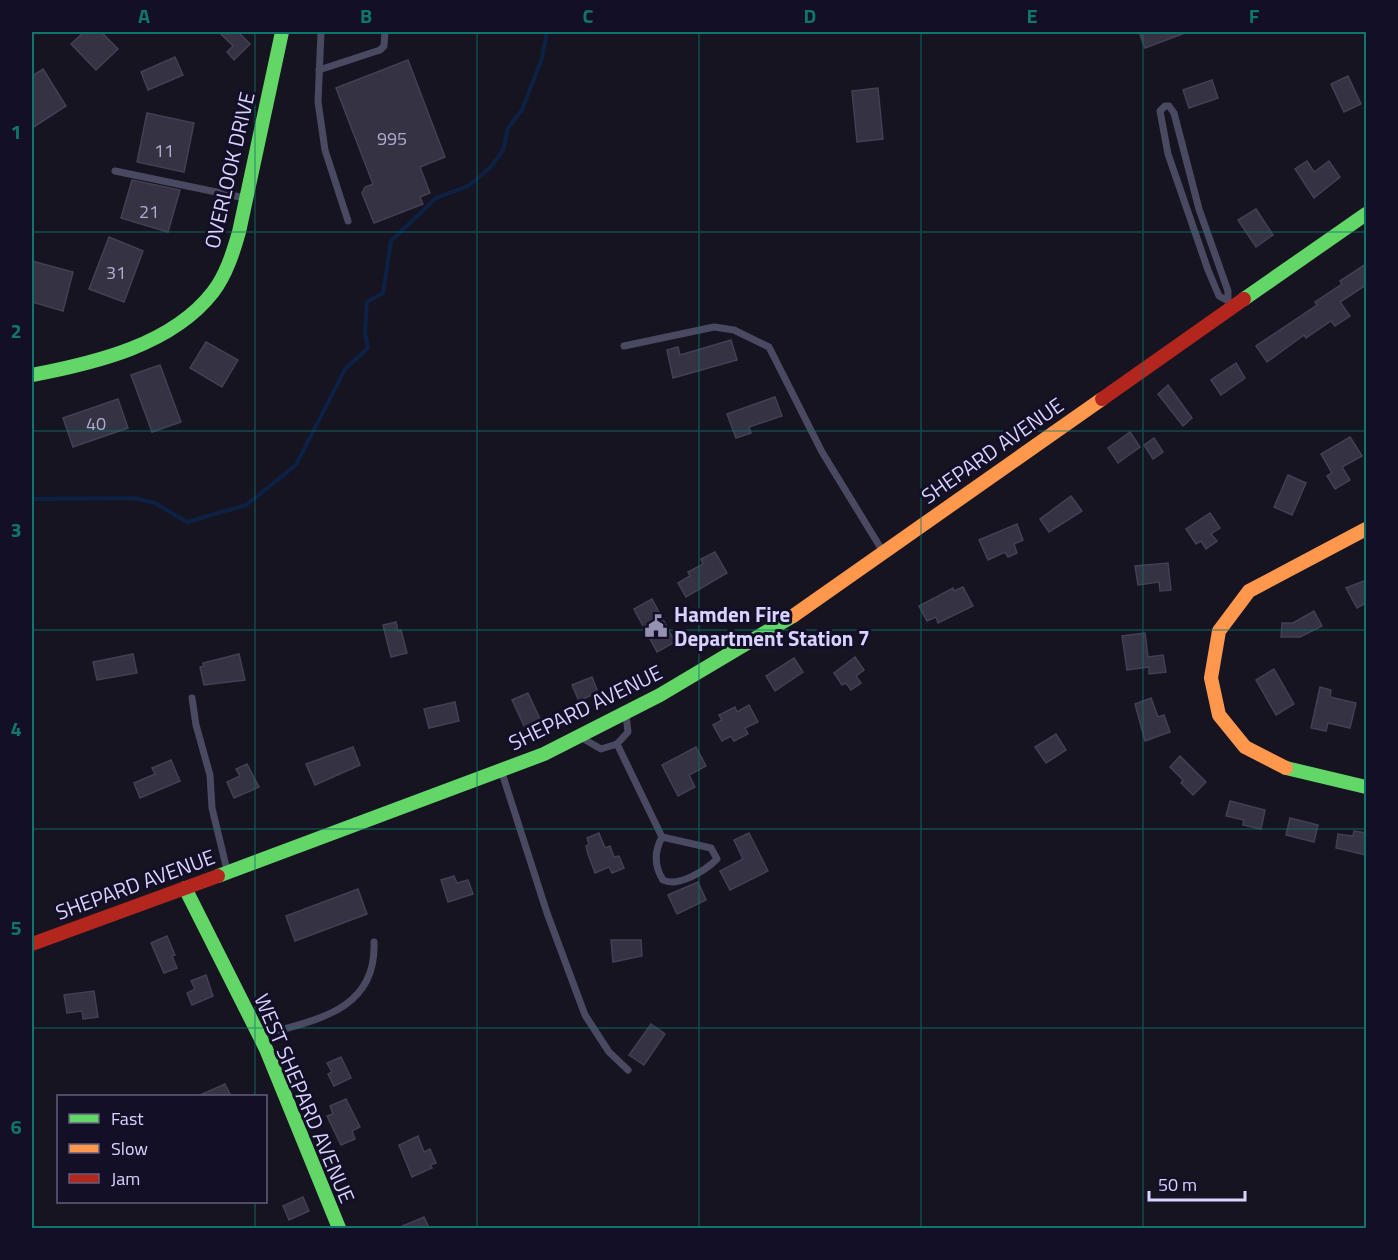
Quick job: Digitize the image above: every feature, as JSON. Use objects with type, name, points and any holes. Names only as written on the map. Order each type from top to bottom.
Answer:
[{"type":"main road","name":"OVERLOOK DRIVE","points":[[32,375],[68,369],[126,349],[183,322],[213,291],[233,253],[282,32]]},
{"type":"main road","name":"SHEPARD AVENUE","points":[[32,944],[501,771],[544,754],[625,713],[789,618],[1230,305],[1366,214]]},
{"type":"main road","points":[[1366,529],[1249,591],[1219,631],[1211,678],[1219,715],[1245,747],[1283,766],[1366,787]]},
{"type":"main road","name":"WEST SHEPARD AVENUE","points":[[185,888],[259,1036],[339,1228]]},
{"type":"lane","points":[[321,32],[318,102],[325,150],[348,221]]},
{"type":"lane","points":[[319,69],[380,50],[384,46],[385,32]]},
{"type":"lane","points":[[1165,106],[1169,106],[1174,113],[1199,209],[1228,291],[1230,305],[1219,296],[1208,270],[1168,154],[1160,111],[1165,106]]},
{"type":"lane","points":[[115,171],[246,198]]},
{"type":"lane","points":[[624,346],[714,327],[734,330],[769,347],[822,452],[883,552]]},
{"type":"lane","points":[[192,698],[193,716],[210,775],[212,808],[227,873]]},
{"type":"lane","points":[[580,736],[601,749],[617,744],[628,732],[625,713]]},
{"type":"lane","points":[[617,744],[662,837]]},
{"type":"lane","points":[[501,771],[547,913],[585,1015],[609,1052],[628,1070]]},
{"type":"lane","points":[[662,837],[711,848],[717,859],[680,881],[667,883],[660,875],[656,861],[656,848],[662,837]]},
{"type":"lane","points":[[259,1036],[319,1017],[352,1000],[366,985],[372,971],[374,942]]},
{"type":"building","points":[[84,32],[101,32],[118,49],[96,70],[71,44]]},
{"type":"building","points":[[219,32],[238,32],[250,44],[234,60],[227,52],[233,46]]},
{"type":"building","points":[[1139,32],[1185,32],[1185,33],[1145,48]]},
{"type":"building","points":[[175,57],[183,75],[148,90],[141,72]]},
{"type":"building","points":[[408,60],[445,157],[420,167],[430,193],[420,197],[423,204],[374,223],[362,193],[365,187],[373,184],[336,88]]},
{"type":"building","points":[[43,69],[66,106],[32,128],[32,76]]},
{"type":"building","points":[[1348,76],[1361,104],[1344,112],[1331,84]]},
{"type":"building","points":[[1212,80],[1218,98],[1189,108],[1183,90]]},
{"type":"building","points":[[878,88],[883,139],[857,142],[852,91]]},
{"type":"building","points":[[147,113],[194,123],[184,172],[137,162]]},
{"type":"building","points":[[1307,161],[1314,172],[1329,161],[1340,177],[1314,198],[1295,169]]},
{"type":"building","points":[[132,180],[180,190],[168,232],[121,218]]},
{"type":"building","points":[[1256,209],[1273,235],[1256,247],[1238,220]]},
{"type":"building","points":[[109,237],[143,251],[124,302],[89,289]]},
{"type":"building","points":[[32,261],[73,272],[63,311],[32,302]]},
{"type":"building","points":[[1366,264],[1366,285],[1340,302],[1350,316],[1335,326],[1331,321],[1306,338],[1304,335],[1267,362],[1256,346],[1317,305],[1315,302],[1342,284],[1340,281]]},
{"type":"building","points":[[731,340],[737,360],[673,378],[667,350],[678,347],[680,355]]},
{"type":"building","points":[[206,342],[238,360],[222,387],[190,368]]},
{"type":"building","points":[[1236,363],[1245,378],[1221,395],[1211,380]]},
{"type":"building","points":[[160,365],[181,422],[152,432],[131,375]]},
{"type":"building","points":[[1168,385],[1192,418],[1183,426],[1158,394]]},
{"type":"building","points":[[775,397],[782,416],[749,427],[751,433],[736,438],[727,414]]},
{"type":"building","points":[[118,399],[128,428],[73,447],[63,418]]},
{"type":"building","points":[[1130,432],[1140,447],[1118,463],[1108,448]]},
{"type":"building","points":[[1350,437],[1362,456],[1342,467],[1350,480],[1335,489],[1327,476],[1332,473],[1321,454]]},
{"type":"building","points":[[1154,438],[1163,452],[1153,459],[1144,445]]},
{"type":"building","points":[[1288,475],[1306,483],[1292,515],[1274,507]]},
{"type":"building","points":[[1071,496],[1082,511],[1049,532],[1040,519]]},
{"type":"building","points":[[1210,513],[1220,528],[1211,534],[1217,541],[1206,549],[1201,541],[1196,544],[1186,529]]},
{"type":"building","points":[[1017,524],[1023,540],[1014,544],[1017,553],[1008,557],[1005,552],[988,560],[979,540]]},
{"type":"building","points":[[715,552],[727,573],[686,597],[678,583],[690,576],[688,572],[703,564],[701,559]]},
{"type":"building","points":[[1168,563],[1171,590],[1160,591],[1159,582],[1138,585],[1135,566]]},
{"type":"building","points":[[1366,580],[1366,603],[1357,608],[1346,588]]},
{"type":"building","points":[[963,587],[973,606],[938,623],[936,617],[927,621],[919,606],[953,588],[954,591]]},
{"type":"building","points":[[652,599],[675,642],[657,652],[634,609]]},
{"type":"building","points":[[1314,611],[1322,626],[1300,637],[1281,637],[1282,623],[1293,623]]},
{"type":"building","points":[[396,622],[398,631],[401,630],[407,653],[391,657],[383,625]]},
{"type":"building","points":[[1145,633],[1148,657],[1163,655],[1166,672],[1149,674],[1149,667],[1127,670],[1122,636]]},
{"type":"building","points":[[133,654],[137,673],[97,680],[93,662]]},
{"type":"building","points":[[239,654],[245,680],[204,685],[200,667],[204,666],[203,663]]},
{"type":"building","points":[[855,657],[864,670],[856,676],[861,683],[851,690],[846,683],[842,685],[834,673]]},
{"type":"building","points":[[794,658],[803,672],[775,691],[766,676]]},
{"type":"building","points":[[1274,669],[1294,704],[1276,715],[1256,680]]},
{"type":"building","points":[[592,677],[598,692],[579,701],[572,685]]},
{"type":"building","points":[[1320,687],[1331,690],[1330,697],[1356,703],[1350,728],[1328,723],[1326,731],[1311,728]]},
{"type":"building","points":[[528,693],[541,721],[525,728],[512,700]]},
{"type":"building","points":[[1151,698],[1158,717],[1164,715],[1170,732],[1145,741],[1135,704]]},
{"type":"building","points":[[455,702],[459,721],[429,728],[424,709]]},
{"type":"building","points":[[749,705],[758,722],[745,728],[748,734],[734,741],[731,736],[722,741],[713,725],[722,720],[719,715],[735,707],[737,712]]},
{"type":"building","points":[[1056,734],[1066,750],[1046,763],[1035,747]]},
{"type":"building","points":[[353,747],[360,765],[315,785],[306,764]]},
{"type":"building","points":[[696,747],[706,766],[689,775],[695,787],[678,796],[662,765]]},
{"type":"building","points":[[1180,756],[1206,782],[1193,795],[1170,767]]},
{"type":"building","points":[[171,760],[180,781],[140,798],[134,783],[155,774],[152,768]]},
{"type":"building","points":[[247,764],[259,787],[234,798],[227,782],[240,776],[236,769]]},
{"type":"building","points":[[1230,801],[1265,810],[1261,829],[1243,825],[1244,820],[1226,816]]},
{"type":"building","points":[[1290,818],[1318,825],[1314,842],[1286,835]]},
{"type":"building","points":[[1354,831],[1366,833],[1366,855],[1336,848],[1338,834],[1353,836]]},
{"type":"building","points":[[599,833],[605,848],[610,846],[614,857],[619,856],[624,868],[612,873],[609,867],[595,873],[586,846],[589,844],[587,838]]},
{"type":"building","points":[[749,833],[768,871],[730,890],[720,871],[743,859],[734,840]]},
{"type":"building","points":[[454,876],[457,883],[468,880],[473,894],[448,902],[441,880]]},
{"type":"building","points":[[698,882],[706,900],[677,914],[668,895]]},
{"type":"building","points":[[358,889],[367,914],[295,941],[286,916]]},
{"type":"building","points":[[167,936],[175,955],[172,956],[177,968],[164,973],[151,943]]},
{"type":"building","points":[[611,940],[641,940],[642,956],[613,962]]},
{"type":"building","points":[[206,975],[213,996],[192,1005],[187,993],[195,989],[191,981]]},
{"type":"building","points":[[94,991],[98,1017],[83,1019],[82,1011],[67,1013],[64,995]]},
{"type":"building","points":[[651,1024],[665,1034],[644,1065],[629,1055]]},
{"type":"building","points":[[341,1057],[351,1078],[334,1086],[328,1074],[332,1072],[327,1063]]},
{"type":"building","points":[[225,1084],[230,1095],[200,1095]]},
{"type":"building","points":[[346,1099],[360,1127],[352,1131],[355,1139],[341,1145],[327,1116],[333,1114],[330,1106]]},
{"type":"building","points":[[418,1136],[424,1152],[430,1149],[436,1163],[430,1165],[432,1168],[412,1177],[399,1145]]},
{"type":"building","points":[[303,1197],[309,1211],[289,1220],[283,1206]]},
{"type":"building","points":[[424,1217],[429,1228],[398,1228]]},
{"type":"waterway","points":[[32,499],[134,498],[155,503],[187,522],[246,505],[296,465],[345,369],[368,348],[365,332],[367,302],[383,293],[391,241],[436,198],[468,186],[490,168],[503,150],[508,128],[522,110],[542,58],[547,32]]},
{"type":"traffic: fast","points":[[32,375],[81,364],[131,349],[176,326],[213,292],[232,256],[239,232],[282,32]]},
{"type":"traffic: fast","points":[[1244,299],[1366,214]]},
{"type":"traffic: fast","points":[[218,876],[544,754],[660,695],[793,616]]},
{"type":"traffic: fast","points":[[1286,768],[1366,787]]},
{"type":"traffic: fast","points":[[185,888],[266,1049],[339,1228]]},
{"type":"traffic: slow","points":[[793,616],[1102,399]]},
{"type":"traffic: slow","points":[[1286,768],[1245,747],[1219,715],[1211,678],[1219,631],[1249,591],[1366,529]]},
{"type":"traffic: jam","points":[[1102,399],[1244,299]]},
{"type":"traffic: jam","points":[[32,944],[218,876]]},
{"type":"place","name":"Hamden Fire Department Station 7","points":[[656,626]]}]
